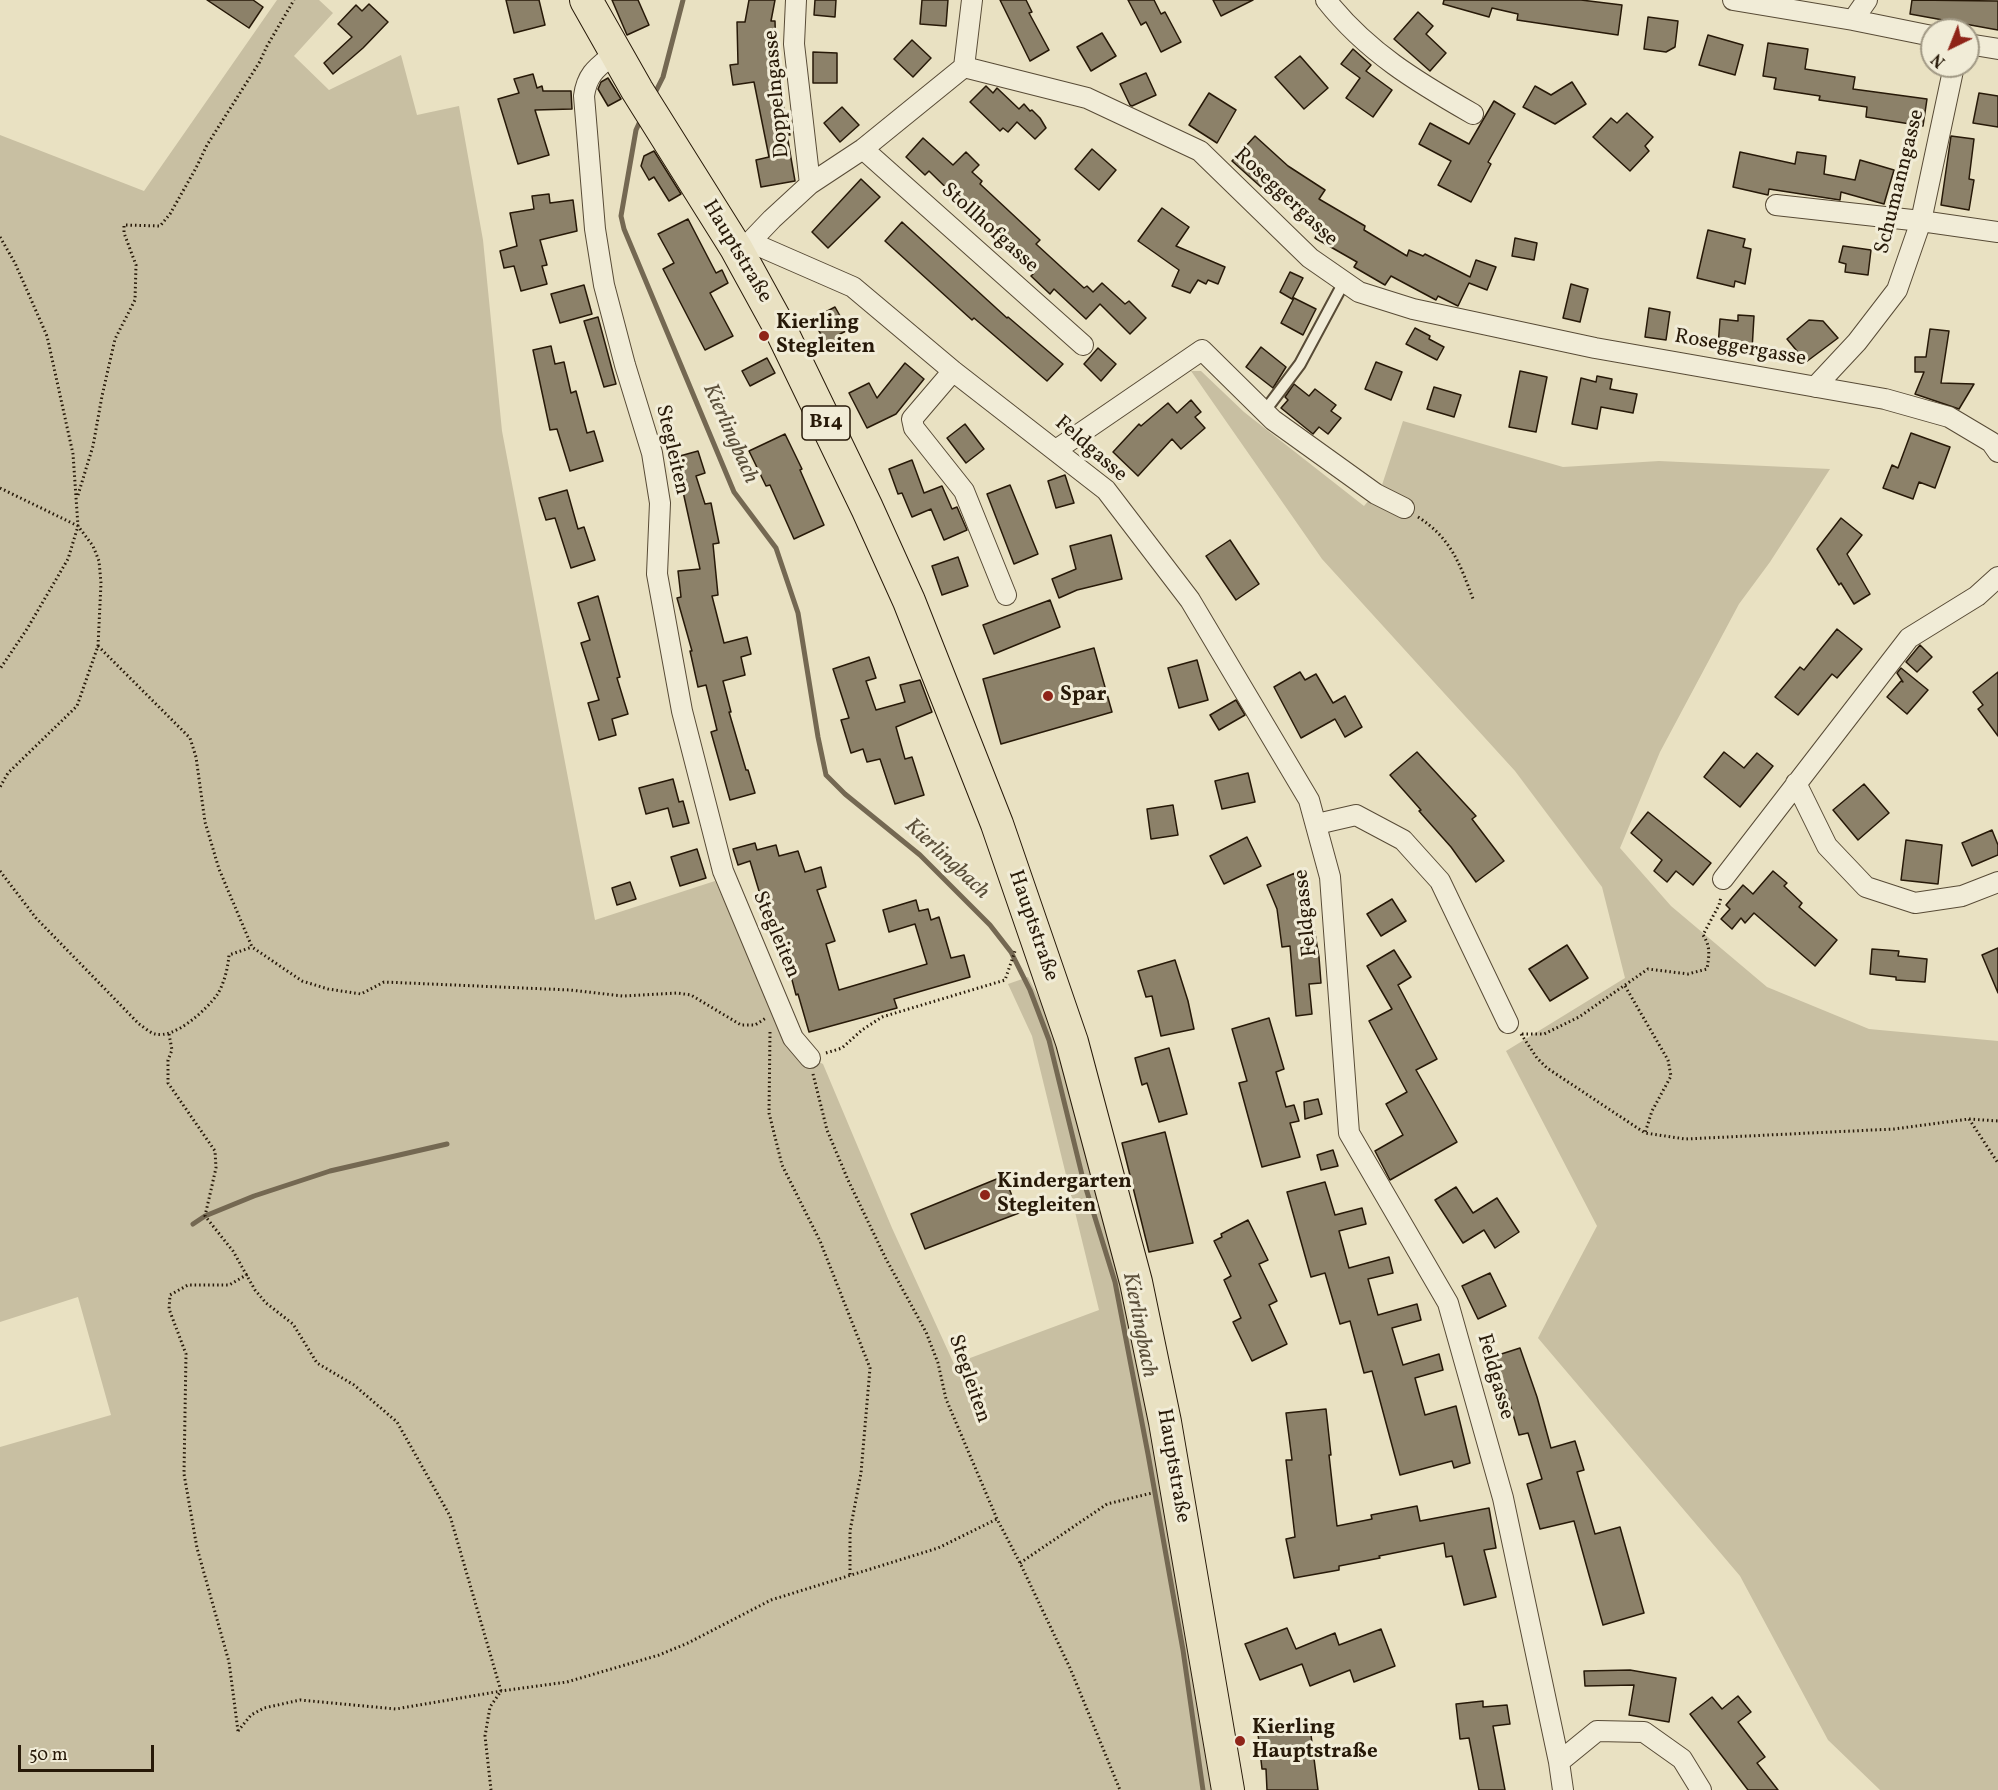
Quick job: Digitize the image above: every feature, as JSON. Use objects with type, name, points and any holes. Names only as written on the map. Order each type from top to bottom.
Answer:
[{"type":"main road","name":"B14","points":[[586,0],[615,53]]},
{"type":"main road","name":"Hauptstraße","points":[[615,53],[659,124],[743,245],[909,601],[997,824],[1072,1042],[1136,1282],[1155,1368],[1228,1790]]},
{"type":"street","name":"Doppelngasse","points":[[796,0],[794,44],[810,184]]},
{"type":"street","points":[[743,245],[810,184],[863,149],[964,67],[972,0]]},
{"type":"street","points":[[1326,0],[1344,23],[1368,46],[1430,89],[1473,114]]},
{"type":"street","points":[[1733,0],[1920,34]]},
{"type":"street","points":[[1853,20],[1867,0]]},
{"type":"street","points":[[1980,46],[1998,49]]},
{"type":"street","name":"Stegleiten","points":[[615,53],[595,69],[585,89],[595,229],[607,297],[624,365],[652,453],[660,503],[657,574],[682,711],[723,871],[793,1038],[810,1058]]},
{"type":"street","name":"Roseggergasse","points":[[964,67],[1087,98],[1200,151],[1310,258],[1359,292],[1413,309],[1595,348],[1885,399],[1949,417],[1996,445]]},
{"type":"street","name":"Schumanngasse","points":[[1815,387],[1857,342],[1897,290],[1921,220],[1951,78]]},
{"type":"street","name":"Stollhofgasse","points":[[863,149],[1083,345]]},
{"type":"street","points":[[1776,205],[1921,220],[1998,232]]},
{"type":"street","name":"Feldgasse","points":[[743,245],[853,287],[953,371],[1106,490],[1191,600],[1309,800],[1330,877],[1349,1132],[1448,1303],[1503,1498],[1563,1790]]},
{"type":"street","points":[[1056,450],[1202,350],[1273,420],[1376,494],[1404,508]]},
{"type":"street","points":[[953,371],[912,419],[914,428],[964,490],[1006,595]]},
{"type":"street","points":[[1723,879],[1909,638],[1977,596],[1998,578]]},
{"type":"street","points":[[1796,783],[1827,846],[1866,887],[1915,903],[1962,896],[1998,882]]},
{"type":"street","points":[[1317,824],[1356,814],[1403,840],[1440,881],[1515,1029]]},
{"type":"street","points":[[1559,1762],[1597,1731],[1644,1732],[1682,1759],[1701,1790]]},
{"type":"lane","points":[[1264,412],[1300,364],[1344,282]]},
{"type":"path","points":[[77,496],[93,446],[115,339],[135,300],[136,265],[124,233],[124,225],[160,226],[170,214],[207,145],[259,63],[294,0]]},
{"type":"path","points":[[0,237],[15,263],[47,336],[73,454],[78,526],[68,559],[27,629],[0,669]]},
{"type":"path","points":[[0,488],[78,526],[93,546],[99,561],[101,583],[98,646],[77,706],[8,773],[0,788]]},
{"type":"path","points":[[1404,508],[1442,535],[1458,559],[1473,599]]},
{"type":"path","points":[[98,646],[190,738],[196,757],[205,822],[219,869],[252,947],[302,981],[328,989],[361,994],[384,982],[570,990],[623,996],[677,993],[691,995],[741,1026],[755,1024]]},
{"type":"path","points":[[0,871],[36,918],[139,1024],[155,1034],[169,1034],[194,1019],[218,994],[228,968],[229,955],[252,947]]},
{"type":"path","points":[[1515,1029],[1544,1034],[1579,1017],[1648,969],[1688,974],[1707,969],[1710,952],[1703,935],[1719,905],[1723,879]]},
{"type":"path","points":[[810,1058],[842,1048],[862,1030],[882,1017],[1005,980],[1017,944]]},
{"type":"path","points":[[1625,986],[1668,1060],[1671,1077],[1652,1111],[1646,1133]]},
{"type":"path","points":[[770,1025],[769,1113],[782,1165],[820,1241],[870,1368],[861,1473],[850,1531],[850,1576]]},
{"type":"path","points":[[1515,1029],[1547,1068],[1646,1133],[1696,1139],[1894,1129],[1969,1119],[1998,1121]]},
{"type":"path","points":[[169,1034],[172,1050],[168,1060],[168,1083],[182,1100],[215,1151],[216,1168],[204,1216],[233,1251],[255,1290],[266,1303],[293,1324],[316,1363],[354,1385],[397,1422],[450,1516],[501,1691]]},
{"type":"path","name":"Stegleiten","points":[[810,1058],[827,1130],[848,1180],[886,1259],[926,1332],[938,1363],[946,1399],[997,1519],[1070,1668],[1120,1790]]},
{"type":"path","points":[[1969,1119],[1998,1163]]},
{"type":"path","points":[[248,1274],[229,1285],[188,1285],[170,1295],[169,1306],[186,1354],[184,1474],[197,1548],[229,1662],[237,1731],[251,1715],[264,1708],[300,1700],[396,1709],[567,1682],[659,1655],[688,1643],[771,1599],[939,1548],[997,1519]]},
{"type":"path","points":[[1020,1563],[1107,1504],[1147,1494]]},
{"type":"path","points":[[491,1790],[485,1736],[490,1707],[501,1691]]},
{"type":"shaded area","points":[[277,0],[319,0],[333,13],[294,56],[329,90],[401,55],[417,115],[459,106],[483,240],[502,431],[595,920],[715,881],[789,1047],[823,1064],[892,1228],[954,1364],[1099,1310],[1032,1036],[1008,984],[1028,977],[1053,1026],[1136,1348],[1211,1790],[0,1790],[0,1447],[111,1415],[78,1297],[0,1322],[0,135],[144,191]]},
{"type":"shaded area","points":[[1191,371],[1201,371],[1244,412],[1364,506],[1382,485],[1403,421],[1563,467],[1659,461],[1830,469],[1770,562],[1739,604],[1660,752],[1620,848],[1671,906],[1767,987],[1869,1029],[1998,1041],[1998,1790],[1880,1790],[1828,1740],[1740,1576],[1538,1338],[1597,1226],[1506,1051],[1625,978],[1602,887],[1515,771],[1322,559]]},
{"type":"building","points":[[207,0],[253,0],[263,7],[249,28]]},
{"type":"building","points":[[506,0],[539,0],[545,25],[514,33]]},
{"type":"building","points":[[612,0],[638,0],[649,25],[627,35]]},
{"type":"building","points":[[749,0],[775,0],[771,21],[775,21],[776,57],[790,135],[787,135],[795,181],[761,187],[756,160],[769,157],[754,82],[733,85],[730,65],[738,64],[737,22],[745,22]]},
{"type":"building","points":[[815,0],[836,0],[835,17],[814,15]]},
{"type":"building","points":[[922,0],[948,0],[946,26],[920,24]]},
{"type":"building","points":[[1000,0],[1026,0],[1032,12],[1029,13],[1049,50],[1030,61]]},
{"type":"building","points":[[1128,0],[1154,0],[1161,14],[1165,12],[1181,42],[1161,52],[1146,22],[1141,25]]},
{"type":"building","points":[[1213,0],[1253,0],[1221,16]]},
{"type":"building","points":[[1444,0],[1581,0],[1622,5],[1618,35],[1517,20],[1518,14],[1492,8],[1489,17],[1443,4]]},
{"type":"building","points":[[1912,0],[1998,1],[1998,30],[1980,27],[1980,18],[1932,18],[1910,14]]},
{"type":"building","points":[[369,4],[388,22],[333,74],[324,63],[352,37],[338,24],[356,5],[362,11]]},
{"type":"building","points":[[1418,12],[1433,26],[1426,34],[1446,53],[1430,71],[1394,39]]},
{"type":"building","points":[[1648,17],[1678,21],[1675,47],[1666,52],[1644,49]]},
{"type":"building","points":[[1102,33],[1116,56],[1091,71],[1077,47]]},
{"type":"building","points":[[1708,35],[1743,45],[1735,75],[1699,65]]},
{"type":"building","points":[[912,40],[931,58],[913,77],[894,59]]},
{"type":"building","points":[[1768,43],[1808,49],[1805,69],[1855,77],[1853,89],[1927,99],[1923,126],[1866,117],[1867,107],[1819,100],[1820,96],[1774,89],[1776,78],[1763,76]]},
{"type":"building","points":[[1353,49],[1371,65],[1366,71],[1392,90],[1373,117],[1346,98],[1360,78],[1341,64]]},
{"type":"building","points":[[813,52],[837,53],[837,83],[813,83]]},
{"type":"building","points":[[1300,56],[1328,88],[1304,109],[1275,77]]},
{"type":"building","points":[[1146,73],[1156,95],[1132,106],[1120,84]]},
{"type":"building","points":[[533,74],[537,88],[542,86],[543,91],[571,91],[572,109],[535,110],[549,155],[518,164],[498,99],[519,93],[514,79]]},
{"type":"building","points":[[608,78],[621,99],[608,106],[598,89],[601,82]]},
{"type":"building","points":[[1572,82],[1586,104],[1555,124],[1523,107],[1535,86],[1551,95]]},
{"type":"building","points":[[986,86],[993,93],[997,88],[1019,109],[1024,104],[1040,118],[1046,128],[1035,139],[1017,122],[1008,132],[1003,128],[1000,131],[970,102]]},
{"type":"building","points":[[1209,93],[1236,110],[1217,143],[1189,125]]},
{"type":"building","points":[[1979,93],[1998,96],[1998,127],[1973,123]]},
{"type":"building","points":[[1494,101],[1515,114],[1488,162],[1491,164],[1471,202],[1438,185],[1451,161],[1419,144],[1430,123],[1469,144]]},
{"type":"building","points":[[842,107],[859,125],[840,142],[824,123]]},
{"type":"building","points":[[1627,113],[1653,137],[1645,146],[1649,151],[1630,171],[1593,137],[1611,118],[1617,123]]},
{"type":"building","points":[[1255,136],[1288,166],[1325,190],[1319,199],[1365,226],[1364,230],[1407,256],[1409,250],[1423,256],[1425,254],[1470,277],[1476,260],[1496,267],[1487,290],[1469,283],[1458,306],[1438,296],[1436,300],[1391,276],[1385,285],[1354,267],[1357,262],[1315,238],[1323,225],[1263,184],[1261,187],[1232,161]]},
{"type":"building","points":[[1951,136],[1974,139],[1969,179],[1974,180],[1969,210],[1941,205]]},
{"type":"building","points":[[923,138],[953,165],[966,152],[979,165],[972,172],[982,181],[980,184],[1040,240],[1036,244],[1084,288],[1087,286],[1093,292],[1102,283],[1125,304],[1129,301],[1146,318],[1130,334],[1100,304],[1086,319],[1054,289],[1050,294],[1031,276],[1034,273],[929,171],[925,175],[906,157]]},
{"type":"building","points":[[1092,149],[1116,170],[1099,190],[1075,169]]},
{"type":"building","points":[[654,151],[681,194],[669,201],[654,177],[649,180],[641,166],[644,156]]},
{"type":"building","points":[[1740,152],[1795,164],[1797,152],[1826,156],[1824,174],[1855,180],[1860,160],[1894,170],[1884,204],[1841,192],[1840,200],[1769,189],[1768,195],[1733,187]]},
{"type":"building","points":[[861,179],[880,197],[828,248],[812,232]]},
{"type":"building","points":[[549,194],[550,203],[573,200],[577,231],[540,240],[547,265],[542,266],[547,284],[521,291],[514,266],[504,268],[500,251],[517,246],[510,213],[534,209],[532,196]]},
{"type":"building","points":[[1162,208],[1189,227],[1176,246],[1225,267],[1218,284],[1208,280],[1206,284],[1198,280],[1190,293],[1172,286],[1179,270],[1138,241]]},
{"type":"building","points":[[688,219],[716,273],[722,270],[728,283],[710,293],[733,336],[705,350],[663,269],[674,263],[658,234]]},
{"type":"building","points":[[902,222],[1007,318],[1063,364],[1047,381],[974,318],[972,320],[885,241]]},
{"type":"building","points":[[1708,230],[1745,239],[1743,247],[1751,249],[1745,284],[1735,281],[1734,287],[1697,278]]},
{"type":"building","points":[[1515,238],[1537,243],[1534,260],[1512,256]]},
{"type":"building","points":[[1843,246],[1871,250],[1868,275],[1845,272],[1846,264],[1839,262]]},
{"type":"building","points":[[1290,272],[1303,278],[1292,299],[1280,292]]},
{"type":"building","points":[[1571,284],[1588,289],[1580,322],[1563,318]]},
{"type":"building","points":[[584,285],[592,314],[560,323],[551,294]]},
{"type":"building","points":[[1294,298],[1316,309],[1303,335],[1281,323]]},
{"type":"building","points":[[835,307],[848,330],[840,334],[843,340],[829,348],[812,319]]},
{"type":"building","points":[[1649,308],[1670,312],[1666,340],[1645,337]]},
{"type":"building","points":[[1738,315],[1754,316],[1752,350],[1718,347],[1720,319],[1738,321]]},
{"type":"building","points":[[598,317],[616,384],[604,387],[584,321]]},
{"type":"building","points":[[1809,320],[1823,321],[1838,338],[1806,362],[1787,339]]},
{"type":"building","points":[[1415,328],[1444,347],[1437,360],[1406,344]]},
{"type":"building","points":[[1930,329],[1949,331],[1941,383],[1974,384],[1959,409],[1915,394],[1924,372],[1915,372],[1915,357],[1926,357]]},
{"type":"building","points":[[551,346],[555,364],[564,362],[571,393],[576,391],[587,433],[594,431],[603,461],[570,471],[557,429],[550,430],[533,350]]},
{"type":"building","points":[[1261,347],[1286,367],[1273,388],[1246,367]]},
{"type":"building","points":[[1098,348],[1116,364],[1101,381],[1084,364]]},
{"type":"building","points":[[767,358],[775,373],[750,386],[742,371]]},
{"type":"building","points":[[1376,362],[1402,372],[1391,400],[1365,389]]},
{"type":"building","points":[[905,363],[924,379],[896,414],[867,428],[849,393],[869,383],[877,398]]},
{"type":"building","points":[[1520,371],[1547,377],[1536,432],[1509,427]]},
{"type":"building","points":[[1597,376],[1612,379],[1610,389],[1637,394],[1633,413],[1601,407],[1597,429],[1572,424],[1581,378],[1596,382]]},
{"type":"building","points":[[1294,384],[1309,396],[1315,389],[1336,405],[1331,411],[1341,418],[1328,434],[1319,427],[1313,434],[1281,408],[1288,400],[1285,397]]},
{"type":"building","points":[[1434,387],[1461,395],[1454,417],[1427,409]]},
{"type":"building","points":[[1191,400],[1201,412],[1195,417],[1205,428],[1181,449],[1172,439],[1138,476],[1113,452],[1139,424],[1141,426],[1168,403],[1177,413]]},
{"type":"building","points":[[965,424],[984,449],[966,463],[947,438]]},
{"type":"building","points":[[1911,433],[1950,447],[1935,488],[1919,482],[1913,499],[1883,488],[1892,465],[1898,468]]},
{"type":"building","points":[[785,434],[802,469],[800,470],[824,525],[794,539],[770,485],[766,486],[749,451]]},
{"type":"building","points":[[698,451],[705,473],[696,476],[705,504],[711,503],[719,543],[713,544],[718,595],[712,596],[724,643],[747,637],[751,654],[741,657],[745,675],[723,681],[731,712],[729,712],[755,793],[730,800],[711,732],[717,730],[706,685],[698,687],[690,651],[692,651],[677,598],[681,597],[678,571],[700,569],[682,487],[677,488],[669,459]]},
{"type":"building","points":[[912,460],[924,493],[942,486],[952,509],[957,507],[967,530],[944,540],[931,509],[912,517],[902,493],[898,494],[889,469]]},
{"type":"building","points":[[1065,475],[1074,503],[1056,508],[1048,481]]},
{"type":"building","points":[[1010,485],[1038,554],[1014,564],[987,494]]},
{"type":"building","points":[[567,490],[578,529],[584,527],[595,560],[571,568],[555,518],[546,520],[539,498]]},
{"type":"building","points":[[1841,518],[1862,535],[1847,554],[1870,594],[1854,604],[1841,583],[1839,585],[1817,549]]},
{"type":"building","points":[[1111,535],[1122,579],[1077,590],[1059,598],[1052,579],[1076,569],[1070,546]]},
{"type":"building","points":[[1230,540],[1259,584],[1236,600],[1206,556]]},
{"type":"building","points":[[958,557],[968,586],[942,595],[932,566]]},
{"type":"building","points":[[598,596],[628,714],[612,719],[616,735],[599,740],[588,703],[599,700],[581,643],[590,640],[578,603]]},
{"type":"building","points":[[1050,600],[1060,627],[994,654],[983,625]]},
{"type":"building","points":[[1837,629],[1862,649],[1837,678],[1832,674],[1798,715],[1775,697],[1800,667],[1804,670]]},
{"type":"building","points":[[1920,645],[1932,657],[1917,672],[1906,662]]},
{"type":"building","name":"Spar","points":[[1094,648],[1112,712],[1001,744],[983,679]]},
{"type":"building","points":[[869,657],[876,678],[866,681],[876,710],[905,702],[900,685],[920,680],[932,712],[896,727],[905,759],[912,757],[924,795],[895,804],[880,759],[867,762],[863,749],[851,753],[841,720],[849,718],[833,669]]},
{"type":"building","points":[[1197,660],[1208,700],[1179,708],[1168,668]]},
{"type":"building","points":[[1901,668],[1928,690],[1907,714],[1887,697],[1901,681],[1903,682],[1897,673]]},
{"type":"building","points":[[1300,672],[1305,680],[1316,674],[1333,703],[1345,696],[1362,727],[1345,737],[1335,719],[1301,738],[1274,687]]},
{"type":"building","points":[[1998,672],[1998,736],[1978,709],[1983,705],[1973,692]]},
{"type":"building","points":[[1236,700],[1245,715],[1219,730],[1210,715]]},
{"type":"building","points":[[1417,752],[1476,816],[1472,819],[1504,861],[1476,882],[1451,847],[1390,775]]},
{"type":"building","points":[[1724,752],[1744,768],[1757,753],[1773,766],[1740,807],[1704,777]]},
{"type":"building","points":[[1248,773],[1255,802],[1222,809],[1215,781]]},
{"type":"building","points":[[673,779],[679,802],[683,801],[689,823],[673,827],[668,808],[646,814],[639,788]]},
{"type":"building","points":[[1864,784],[1889,813],[1858,840],[1833,810]]},
{"type":"building","points":[[1173,805],[1178,835],[1151,839],[1147,809]]},
{"type":"building","points":[[1648,812],[1711,863],[1693,885],[1676,871],[1667,882],[1654,871],[1662,860],[1631,833]]},
{"type":"building","points":[[1992,830],[1998,845],[1998,855],[1972,866],[1962,843]]},
{"type":"building","points":[[1247,837],[1261,866],[1224,884],[1210,856]]},
{"type":"building","points":[[1906,840],[1942,845],[1938,884],[1901,880]]},
{"type":"building","points":[[755,843],[757,850],[776,845],[779,856],[798,851],[805,872],[821,867],[826,887],[817,890],[835,941],[826,944],[839,990],[927,964],[915,924],[889,932],[883,910],[916,900],[919,911],[928,909],[931,920],[939,917],[951,958],[964,955],[970,977],[894,999],[897,1008],[809,1032],[787,961],[784,961],[767,911],[765,911],[750,861],[738,865],[733,849]]},
{"type":"building","points":[[697,849],[706,878],[680,886],[671,857]]},
{"type":"building","points":[[1773,871],[1787,883],[1784,886],[1802,903],[1799,907],[1837,940],[1815,966],[1754,913],[1745,923],[1741,918],[1732,929],[1721,919],[1730,909],[1726,905],[1743,885],[1753,894]]},
{"type":"building","points":[[1295,873],[1306,899],[1309,899],[1321,983],[1309,984],[1312,1014],[1296,1016],[1290,946],[1282,947],[1277,909],[1267,885]]},
{"type":"building","points":[[630,882],[636,899],[617,905],[612,888]]},
{"type":"building","points":[[1392,899],[1406,921],[1381,936],[1367,914]]},
{"type":"building","points":[[1567,945],[1588,978],[1550,1001],[1529,969]]},
{"type":"building","points":[[1998,948],[1998,993],[1982,955]]},
{"type":"building","points":[[1872,949],[1899,951],[1898,956],[1927,959],[1925,982],[1896,980],[1896,977],[1870,974]]},
{"type":"building","points":[[1394,950],[1411,977],[1398,985],[1437,1059],[1416,1070],[1457,1142],[1390,1180],[1375,1151],[1403,1135],[1386,1104],[1407,1092],[1369,1021],[1392,1009],[1367,966]]},
{"type":"building","points":[[1175,960],[1194,1029],[1161,1036],[1152,996],[1146,997],[1138,971]]},
{"type":"building","points":[[1269,1018],[1284,1069],[1276,1072],[1286,1107],[1294,1105],[1299,1121],[1290,1123],[1300,1157],[1262,1167],[1239,1083],[1247,1081],[1232,1029]]},
{"type":"building","points":[[1169,1048],[1187,1114],[1159,1122],[1147,1083],[1142,1085],[1135,1058]]},
{"type":"building","points":[[1318,1099],[1322,1114],[1305,1119],[1304,1102]]},
{"type":"building","points":[[1165,1132],[1193,1243],[1149,1252],[1122,1143]]},
{"type":"building","points":[[1333,1150],[1338,1166],[1321,1170],[1317,1155]]},
{"type":"building","name":"Kindergarten Stegleiten","points":[[1004,1176],[1019,1213],[925,1249],[911,1214]]},
{"type":"building","points":[[1325,1182],[1335,1215],[1362,1208],[1366,1224],[1339,1231],[1349,1268],[1389,1257],[1393,1273],[1368,1279],[1378,1315],[1417,1304],[1421,1320],[1392,1328],[1403,1365],[1439,1354],[1443,1370],[1415,1378],[1425,1415],[1456,1406],[1470,1463],[1454,1468],[1452,1461],[1400,1475],[1372,1371],[1364,1373],[1350,1321],[1340,1324],[1325,1273],[1311,1277],[1287,1192]]},
{"type":"building","points":[[1456,1187],[1473,1213],[1497,1198],[1519,1232],[1495,1248],[1484,1230],[1463,1243],[1435,1200]]},
{"type":"building","points":[[1248,1220],[1268,1260],[1259,1264],[1277,1301],[1269,1305],[1287,1344],[1252,1361],[1233,1322],[1241,1318],[1224,1280],[1231,1276],[1214,1241],[1222,1237],[1221,1234]]},
{"type":"building","points":[[1490,1273],[1506,1306],[1478,1319],[1462,1286]]},
{"type":"building","points":[[1520,1348],[1551,1448],[1575,1441],[1584,1470],[1577,1472],[1595,1534],[1620,1527],[1644,1613],[1603,1625],[1574,1521],[1540,1529],[1527,1484],[1542,1479],[1528,1433],[1519,1435],[1506,1390],[1504,1391],[1492,1357]]},
{"type":"building","points":[[1326,1409],[1337,1526],[1372,1519],[1371,1515],[1417,1506],[1420,1521],[1489,1508],[1496,1548],[1484,1550],[1496,1597],[1464,1605],[1452,1556],[1446,1557],[1444,1543],[1339,1566],[1339,1570],[1294,1578],[1286,1539],[1295,1537],[1286,1460],[1292,1460],[1286,1413]]},
{"type":"building","points":[[1287,1628],[1296,1649],[1335,1633],[1339,1645],[1381,1629],[1395,1666],[1354,1682],[1350,1670],[1310,1686],[1302,1664],[1260,1680],[1245,1644]]},
{"type":"building","points":[[1630,1670],[1676,1678],[1669,1722],[1629,1715],[1634,1685],[1585,1686],[1584,1671]]},
{"type":"building","points":[[1738,1696],[1751,1712],[1738,1722],[1765,1757],[1757,1763],[1778,1790],[1748,1790],[1690,1714],[1712,1697],[1722,1709]]},
{"type":"building","points":[[1483,1701],[1483,1707],[1507,1705],[1510,1724],[1493,1726],[1505,1790],[1479,1790],[1469,1738],[1460,1739],[1456,1704]]},
{"type":"building","points":[[1310,1727],[1318,1790],[1267,1790],[1266,1769],[1262,1769],[1258,1734]]},
{"type":"waterway","name":"Kierlingbach","points":[[654,95],[663,77],[683,0]]},
{"type":"waterway","name":"Kierlingbach","points":[[642,117],[636,130],[621,216],[624,229],[734,492],[776,548],[798,613],[826,775],[845,794],[920,855],[990,925],[1011,952],[1030,990],[1049,1040],[1083,1179],[1115,1282],[1183,1650],[1203,1790]]},
{"type":"waterway","points":[[193,1224],[205,1216],[254,1196],[330,1171],[447,1144]]},
{"type":"place","name":"Kierling Stegleiten","points":[[764,336]]},
{"type":"place","name":"Spar","points":[[1048,696]]},
{"type":"place","name":"Kindergarten Stegleiten","points":[[985,1195]]},
{"type":"place","name":"Kierling Hauptstraße","points":[[1240,1741]]}]
